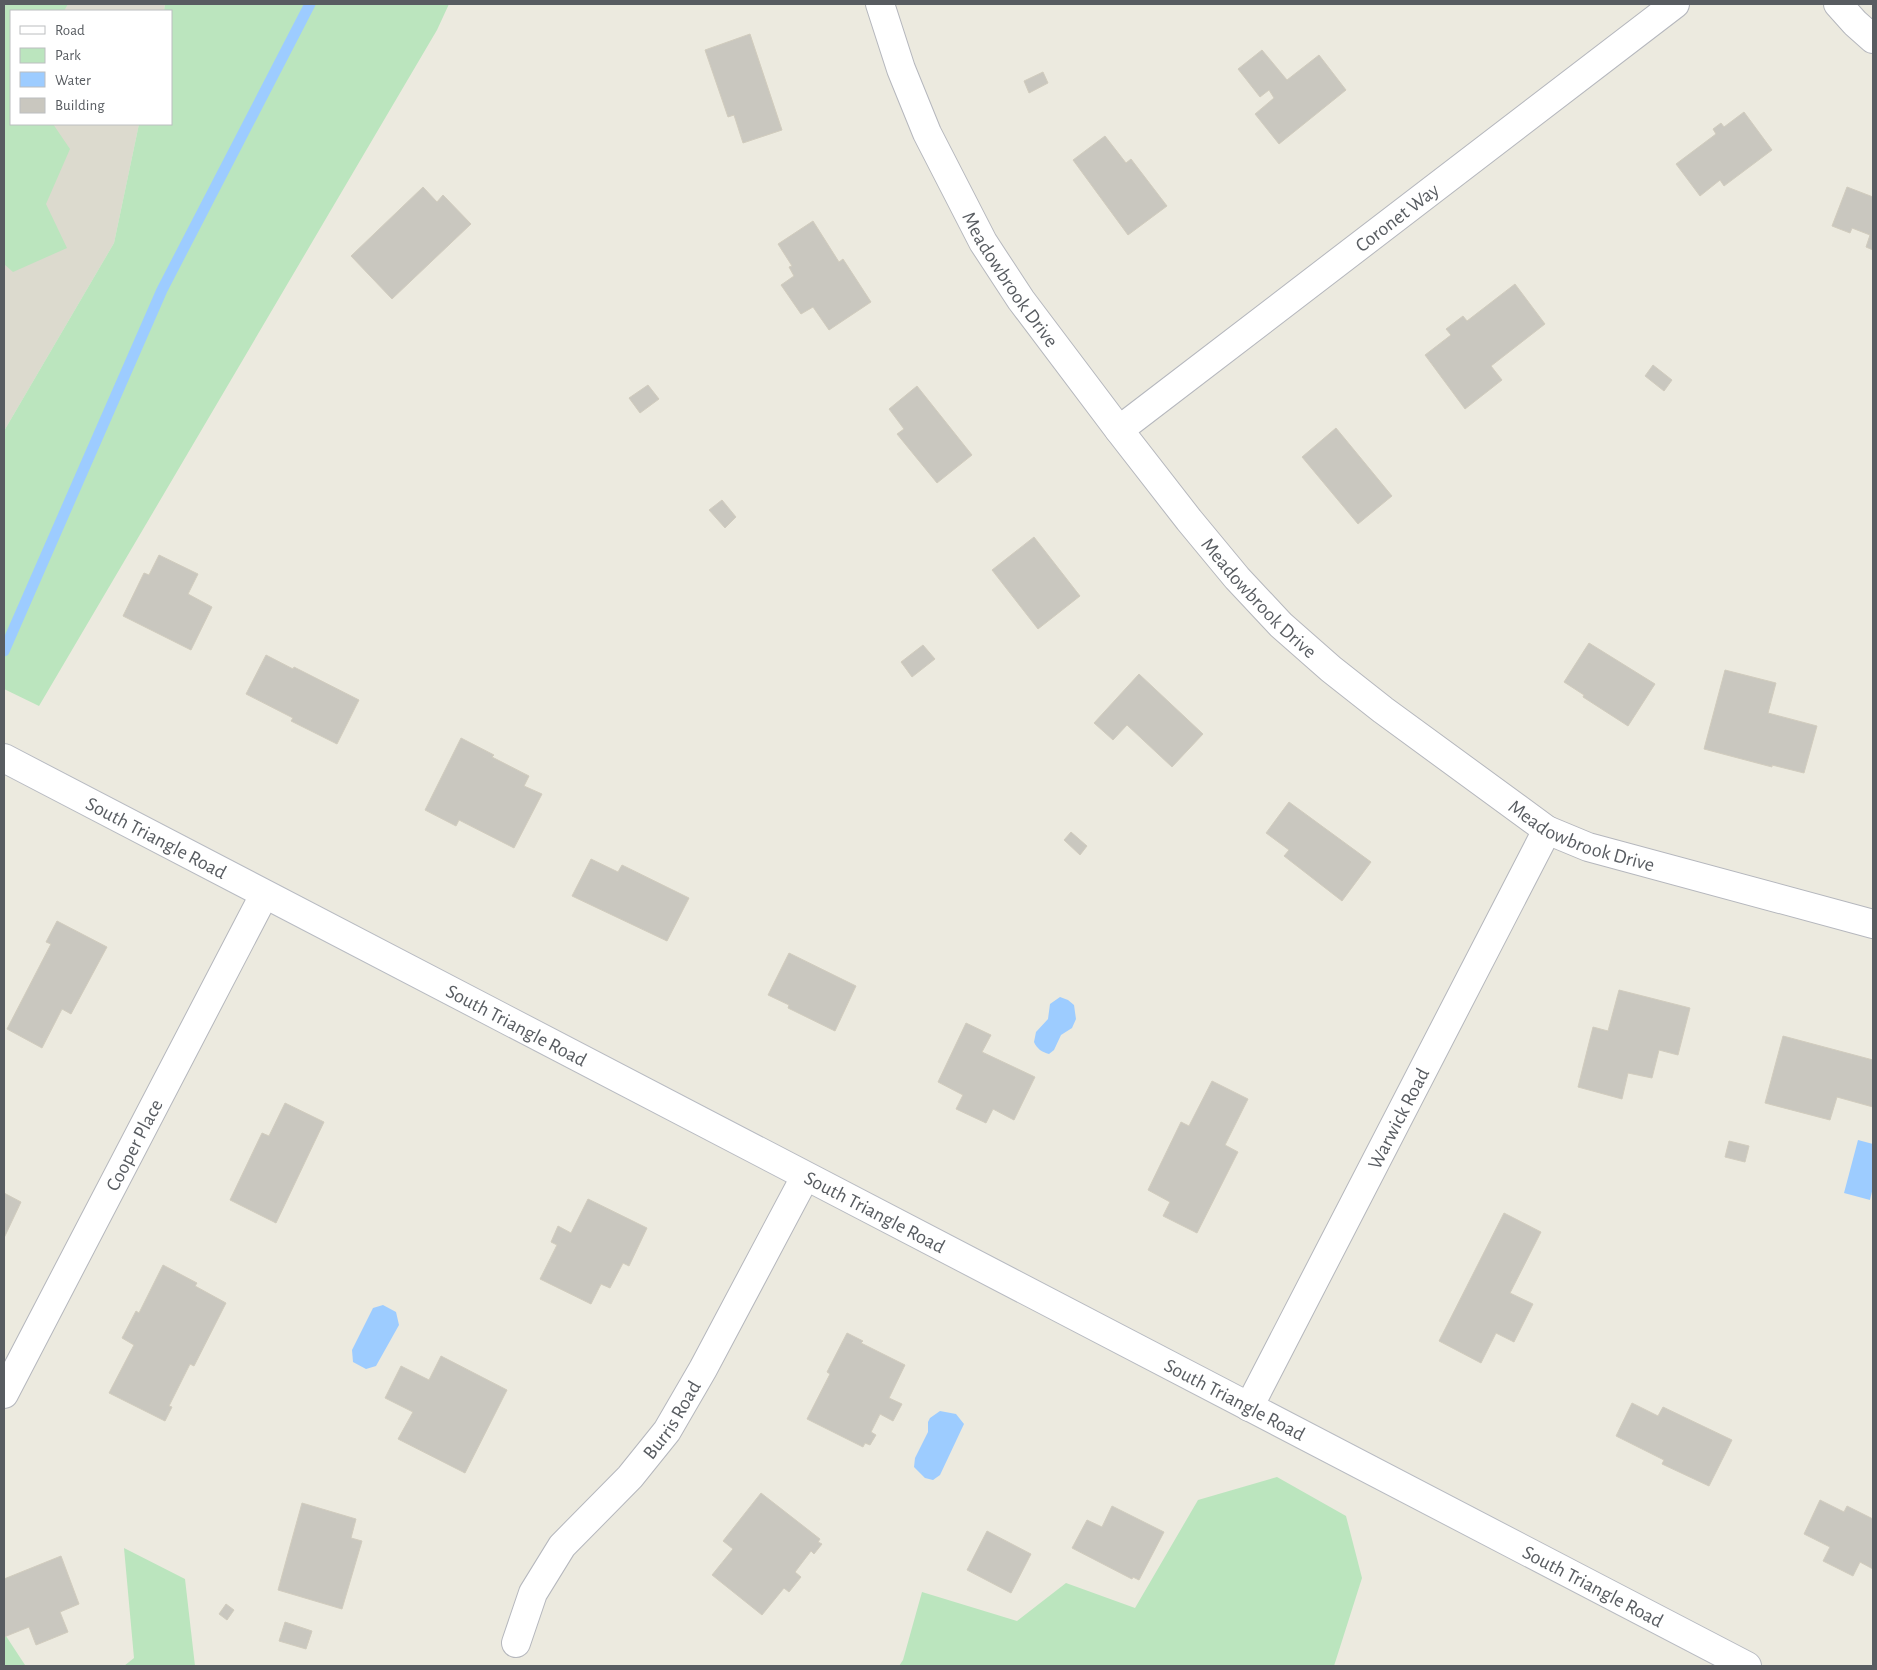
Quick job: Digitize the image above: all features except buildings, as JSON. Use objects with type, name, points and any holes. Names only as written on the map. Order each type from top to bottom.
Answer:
[{"type":"street","name":"Meadowbrook Drive","points":[[880,4],[901,69],[927,133],[983,242],[1021,300],[1119,430],[1201,535],[1237,578],[1281,625],[1331,670],[1547,830],[1588,846],[1873,924]]},
{"type":"street","name":"Coronet Way","points":[[1119,430],[1675,4]]},
{"type":"street","points":[[1838,4],[1873,39]]},
{"type":"street","name":"South Triangle Road","points":[[4,758],[805,1177],[1747,1666]]},
{"type":"street","name":"Warwick Road","points":[[1249,1407],[1547,830]]},
{"type":"street","name":"Cooper Place","points":[[4,1394],[264,895]]},
{"type":"street","name":"Burris Road","points":[[516,1642],[533,1593],[562,1546],[630,1477],[667,1431],[703,1369],[805,1177]]},
{"type":"shaded area","points":[[4,4],[165,4],[164,10],[10,10],[10,125],[139,125],[114,243],[4,431]]},
{"type":"green space","points":[[4,4],[68,4],[65,10],[10,10],[10,125],[54,125],[70,149],[46,204],[67,248],[13,272],[4,264]]},
{"type":"green space","points":[[165,4],[449,4],[437,30],[39,706],[4,689],[4,431],[114,243],[139,125],[172,125],[172,10],[164,10]]},
{"type":"green space","points":[[1277,1477],[1346,1516],[1362,1578],[1334,1666],[899,1666],[903,1660],[922,1592],[1017,1621],[1066,1583],[1135,1608],[1198,1500]]},
{"type":"green space","points":[[124,1548],[185,1579],[195,1666],[124,1666],[134,1658]]},
{"type":"green space","points":[[4,1633],[25,1665],[31,1666],[4,1666]]},
{"type":"water","points":[[1060,997],[1074,1005],[1076,1019],[1072,1028],[1061,1035],[1054,1050],[1049,1054],[1040,1050],[1034,1042],[1036,1032],[1048,1019],[1050,1004]]},
{"type":"water","points":[[1858,1140],[1873,1144],[1873,1187],[1870,1200],[1844,1193]]},
{"type":"water","points":[[383,1305],[396,1312],[399,1325],[376,1366],[366,1369],[353,1362],[352,1350],[373,1308]]},
{"type":"water","points":[[940,1411],[956,1414],[964,1424],[940,1475],[933,1480],[925,1478],[914,1467],[915,1458],[928,1432],[928,1422],[930,1418]]},
{"type":"waterway","points":[[4,651],[162,290],[310,4]]}]
